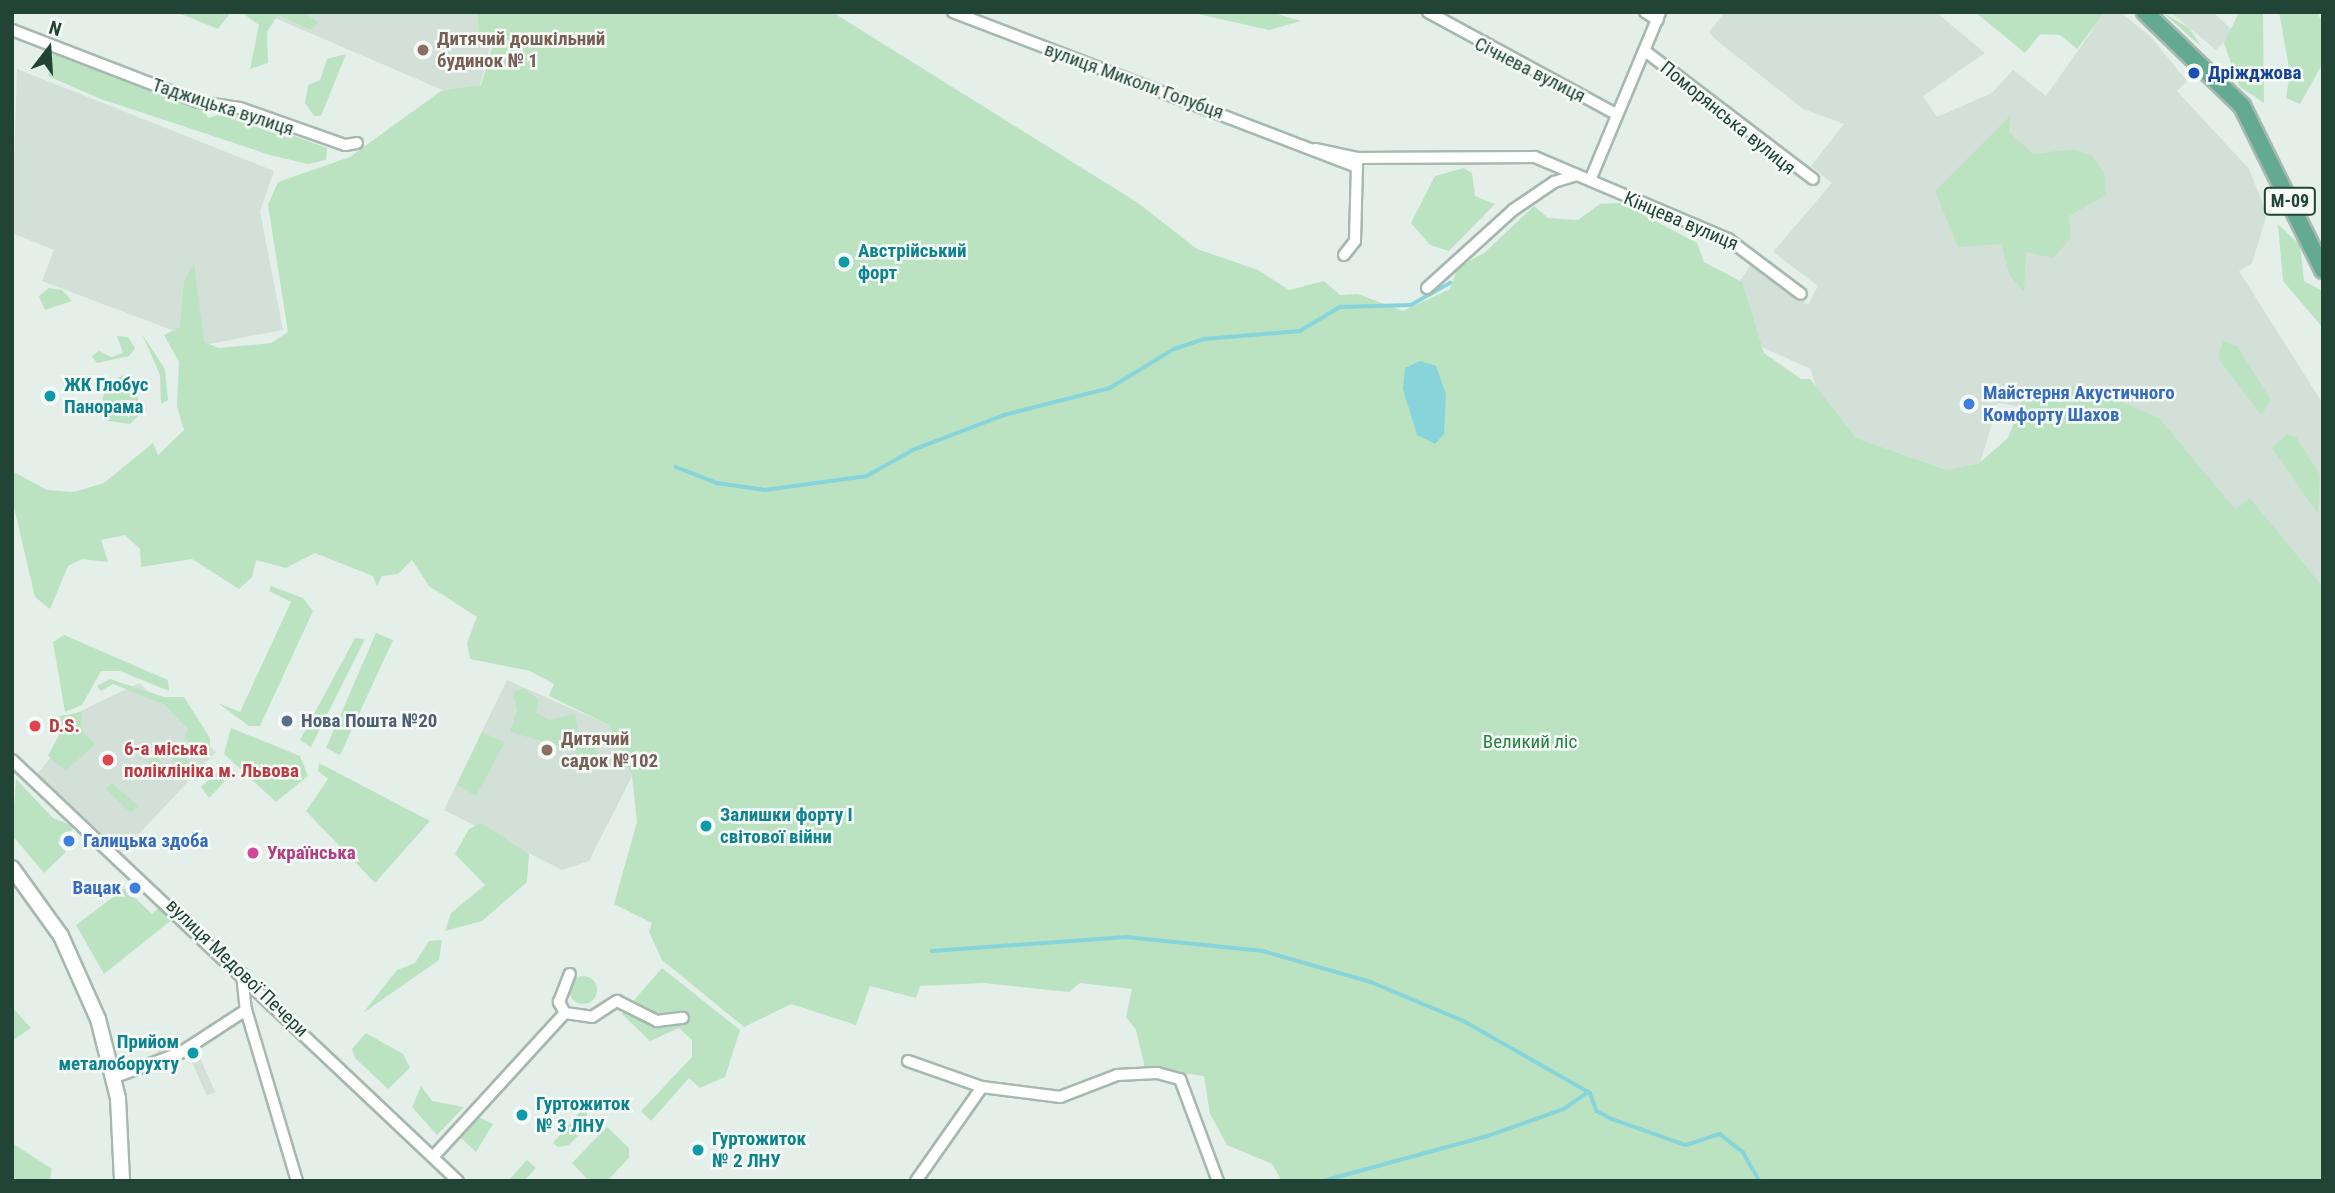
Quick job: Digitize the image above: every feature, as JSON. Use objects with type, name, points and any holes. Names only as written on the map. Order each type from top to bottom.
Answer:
[{"type":"main road","name":"М-09","points":[[2145,12],[2242,106],[2323,270]]},
{"type":"main road","points":[[12,868],[84,981],[115,1077],[122,1181]]},
{"type":"street","name":"вулиця Миколи Голубця","points":[[953,12],[1357,163]]},
{"type":"street","name":"Січнева вулиця","points":[[1428,12],[1447,26],[1614,113]]},
{"type":"street","points":[[1447,26],[1450,12]]},
{"type":"street","points":[[1427,288],[1494,225],[1555,182],[1591,178],[1614,113],[1659,16],[1645,12]]},
{"type":"street","name":"Таджицька вулиця","points":[[12,30],[199,102],[240,108],[345,145],[357,143]]},
{"type":"street","name":"Поморянська вулиця","points":[[1645,51],[1813,180]]},
{"type":"street","name":"Кінцева вулиця","points":[[1357,163],[1521,155],[1591,178],[1728,239],[1801,294]]},
{"type":"street","points":[[1344,256],[1355,240],[1357,163]]},
{"type":"street","name":"вулиця Медової Печери","points":[[12,760],[242,974],[458,1181]]},
{"type":"street","points":[[242,974],[246,1010],[297,1181]]},
{"type":"street","points":[[565,1013],[559,1002],[570,974]]},
{"type":"street","points":[[565,1013],[592,1017],[617,1001],[657,1021],[683,1018]]},
{"type":"street","points":[[115,1077],[180,1053],[246,1010]]},
{"type":"street","points":[[433,1157],[565,1013]]},
{"type":"street","points":[[908,1061],[982,1087],[1060,1097],[1117,1075],[1157,1073],[1180,1079],[1218,1181]]},
{"type":"street","points":[[916,1181],[982,1087]]},
{"type":"shaded area","name":"Дитячий дошкільний будинок № 1","points":[[261,12],[499,12],[475,104]]},
{"type":"shaded area","points":[[1725,12],[1936,12],[1985,53],[1923,96],[1937,117],[1992,93],[2013,70],[2046,96],[2105,12],[2120,12],[2150,36],[2187,81],[2177,91],[2249,169],[2267,214],[2252,263],[2239,271],[2323,404],[2323,589],[2250,498],[2227,515],[2117,424],[1998,403],[1978,470],[1947,470],[1856,438],[1818,397],[1811,369],[1764,348],[1744,324],[1738,284],[1751,264],[1808,305],[1818,286],[1773,252],[1832,183],[1811,166],[1844,124],[1803,109],[1715,39],[1709,32]]},
{"type":"shaded area","points":[[2170,12],[2213,12],[2234,32],[2216,50]]},
{"type":"shaded area","points":[[17,69],[274,171],[260,211],[283,330],[209,344],[42,281],[54,250],[12,233]]},
{"type":"shaded area","name":"Дитячий садок №102","points":[[507,680],[609,725],[632,776],[589,861],[562,870],[444,810]]},
{"type":"shaded area","points":[[139,683],[216,752],[122,852],[37,774],[60,746],[64,719]]},
{"type":"shaded area","points":[[164,1037],[170,1040],[173,1046],[170,1052],[164,1055],[158,1052],[155,1046],[158,1040]]},
{"type":"shaded area","points":[[196,1049],[215,1092],[207,1096],[188,1053]]},
{"type":"green space","points":[[176,12],[231,12],[218,29]]},
{"type":"green space","points":[[241,12],[303,12],[318,22],[311,30],[278,15],[267,32],[268,63],[250,69],[259,25]]},
{"type":"green space","name":"Великий ліс","points":[[477,12],[832,12],[1138,203],[1197,249],[1258,270],[1289,290],[1324,281],[1340,295],[1358,294],[1403,311],[1450,289],[1458,267],[1484,253],[1534,206],[1548,218],[1578,220],[1600,204],[1621,203],[1697,243],[1704,262],[1742,282],[1764,353],[1801,379],[1810,379],[1856,438],[1947,470],[1978,464],[2008,438],[2029,386],[2085,386],[2159,418],[2235,509],[2250,498],[2323,587],[2323,1181],[1282,1181],[1272,1164],[1227,1145],[1210,1114],[1204,1076],[1145,1068],[1136,1030],[1126,1017],[1132,989],[1080,983],[1069,992],[984,983],[920,986],[916,998],[870,986],[856,1025],[791,1004],[744,1027],[662,960],[649,932],[652,923],[614,904],[637,822],[632,776],[609,725],[549,696],[554,684],[530,671],[470,659],[467,643],[477,617],[429,586],[412,560],[398,574],[382,576],[377,586],[373,576],[315,553],[286,568],[256,560],[252,577],[239,589],[192,559],[141,567],[140,549],[125,535],[101,540],[108,562],[82,559],[68,566],[50,609],[35,597],[12,499],[12,471],[47,490],[74,492],[104,483],[153,443],[158,455],[184,430],[177,406],[179,362],[164,335],[180,327],[184,282],[194,263],[204,342],[219,348],[271,343],[288,332],[268,205],[278,182],[350,157],[441,91],[481,85],[492,48],[480,40]]},
{"type":"green space","points":[[1271,12],[1301,21],[1269,30],[1198,14]]},
{"type":"green space","points":[[1975,12],[2105,12],[2077,49],[2060,35],[2040,34],[2025,53]]},
{"type":"green space","points":[[2162,12],[2189,28],[2202,47]]},
{"type":"green space","points":[[2239,12],[2263,12],[2264,103],[2239,86],[2224,43]]},
{"type":"green space","points":[[2279,12],[2317,12],[2323,24],[2323,63],[2300,104],[2286,98],[2290,73]]},
{"type":"green space","points":[[53,54],[205,110],[208,118],[228,112],[327,148],[326,160],[308,164],[270,155],[101,99],[48,76]]},
{"type":"green space","points":[[346,54],[321,116],[314,116],[305,103],[308,85],[320,80],[327,59]]},
{"type":"green space","points":[[2010,116],[2009,132],[2033,154],[2074,149],[2091,155],[2104,172],[2106,195],[2069,216],[2071,238],[2053,258],[2026,252],[2024,291],[2010,276],[2001,244],[1958,247],[1935,191]]},
{"type":"green space","points":[[1464,168],[1472,173],[1475,196],[1495,204],[1449,251],[1430,245],[1411,223],[1435,176]]},
{"type":"green space","points":[[2278,224],[2300,245],[2304,281],[2323,291],[2323,328],[2283,281]]},
{"type":"green space","points":[[49,288],[62,290],[72,301],[45,310],[39,296]]},
{"type":"green space","points":[[142,334],[165,369],[168,400],[161,404],[160,375]]},
{"type":"green space","points":[[117,336],[128,337],[135,348],[129,356],[97,363],[92,356],[99,351],[111,357],[123,353]]},
{"type":"green space","points":[[2223,341],[2237,346],[2271,400],[2261,415],[2218,358]]},
{"type":"green space","points":[[124,375],[138,397],[139,415],[130,424],[108,421],[100,412],[106,384]]},
{"type":"green space","points":[[2287,434],[2296,437],[2320,475],[2318,514],[2272,448]]},
{"type":"green space","points":[[271,586],[303,598],[313,611],[260,726],[249,726],[218,703],[240,712],[291,602],[269,591]]},
{"type":"green space","points":[[376,633],[393,640],[340,755],[326,748]]},
{"type":"green space","points":[[64,635],[168,680],[169,691],[120,671],[101,671],[82,705],[65,712],[53,642]]},
{"type":"green space","points":[[355,638],[365,639],[311,747],[300,740]]},
{"type":"green space","points":[[110,679],[164,697],[184,697],[210,738],[210,753],[198,753],[184,738],[188,729],[163,704],[113,684],[101,691],[97,686]]},
{"type":"green space","points":[[523,688],[538,699],[536,713],[549,720],[575,714],[578,732],[605,760],[587,762],[570,749],[510,732],[517,710],[513,693]]},
{"type":"green space","points":[[82,712],[81,731],[95,744],[66,771],[48,756],[62,729],[60,716]]},
{"type":"green space","points":[[231,728],[300,756],[308,776],[276,802],[224,754]]},
{"type":"green space","points":[[482,732],[505,742],[476,796],[457,785]]},
{"type":"green space","points":[[169,741],[190,763],[187,772],[167,754],[152,769],[146,763]]},
{"type":"green space","points":[[319,763],[430,821],[375,883],[306,811],[328,779],[318,771]]},
{"type":"green space","points":[[221,769],[231,775],[209,798],[201,787]]},
{"type":"green space","points":[[16,779],[53,818],[75,827],[58,843],[66,852],[44,873],[12,835]]},
{"type":"green space","points":[[112,783],[138,806],[131,813],[106,789]]},
{"type":"green space","points":[[481,823],[529,854],[527,882],[482,921],[445,931],[451,913],[485,885],[455,854],[469,829]]},
{"type":"green space","points":[[125,888],[152,914],[161,906],[174,918],[104,974],[76,925]]},
{"type":"green space","points":[[442,940],[439,960],[363,1013],[397,970],[415,963],[429,941]]},
{"type":"green space","points":[[662,968],[740,1030],[725,1077],[700,1088],[689,1078],[651,1121],[641,1111],[692,1057],[692,1040],[679,1028],[650,1041],[622,1014]]},
{"type":"green space","points":[[583,976],[593,980],[597,990],[593,1000],[583,1004],[573,1000],[569,990],[573,980]]},
{"type":"green space","points":[[12,1007],[31,1028],[12,1041]]},
{"type":"green space","points":[[366,1033],[403,1054],[410,1068],[388,1089],[355,1058],[352,1049]]},
{"type":"green space","points":[[421,1086],[432,1101],[464,1107],[437,1135],[412,1107]]},
{"type":"green space","points":[[586,1105],[588,1125],[569,1145],[558,1147],[553,1143]]},
{"type":"green space","points":[[476,1116],[493,1124],[476,1152],[458,1135]]},
{"type":"green space","points":[[607,1127],[629,1148],[629,1158],[607,1181],[589,1181],[572,1163]]},
{"type":"green space","points":[[12,1143],[52,1169],[50,1181],[12,1181]]},
{"type":"green space","points":[[527,1160],[536,1168],[524,1181],[508,1181]]},
{"type":"water","points":[[1420,361],[1436,366],[1446,394],[1444,434],[1435,444],[1417,435],[1403,389],[1405,368]]},
{"type":"waterway","points":[[676,467],[717,483],[765,490],[867,476],[913,450],[1004,415],[1110,388],[1174,349],[1205,339],[1300,331],[1340,307],[1411,305],[1450,283]]},
{"type":"waterway","points":[[932,951],[1126,937],[1263,951],[1371,982],[1464,1021],[1590,1093],[1597,1111],[1612,1119],[1686,1145],[1720,1134],[1743,1152],[1760,1181]]},
{"type":"waterway","points":[[1323,1181],[1488,1136],[1564,1109],[1587,1093]]},
{"type":"place","name":"Дитячий дошкільний будинок № 1","points":[[423,50]]},
{"type":"place","name":"Дріжджова","points":[[2194,73]]},
{"type":"place","name":"Австрійський форт","points":[[844,262]]},
{"type":"place","name":"ЖК Глобус Панорама","points":[[50,396]]},
{"type":"place","name":"Майстерня Акустичного Комфорту Шахов","points":[[1969,404]]},
{"type":"place","name":"Нова Пошта №20","points":[[287,721]]},
{"type":"place","name":"D.S.","points":[[35,726]]},
{"type":"place","name":"Дитячий садок №102","points":[[547,750]]},
{"type":"place","name":"6-а міська поліклініка м. Львова","points":[[108,760]]},
{"type":"place","name":"Залишки форту І світової війни","points":[[706,826]]},
{"type":"place","name":"Галицька здоба","points":[[69,841]]},
{"type":"place","name":"Українська","points":[[253,853]]},
{"type":"place","name":"Вацак","points":[[135,888]]},
{"type":"place","name":"Прийом металоборухту","points":[[193,1053]]},
{"type":"place","name":"Гуртожиток № 3 ЛНУ","points":[[522,1115]]},
{"type":"place","name":"Гуртожиток № 2 ЛНУ","points":[[698,1150]]}]
